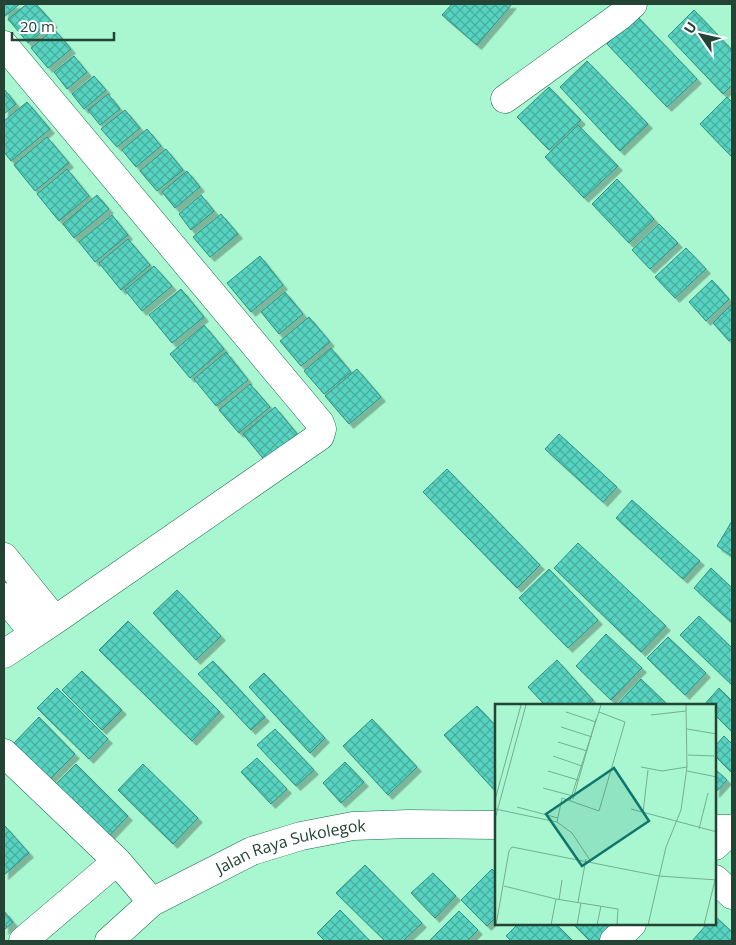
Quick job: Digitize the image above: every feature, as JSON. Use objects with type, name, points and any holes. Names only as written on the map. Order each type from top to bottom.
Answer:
[{"type":"street","points":[[505,99],[620,8]]},
{"type":"street","points":[[4,46],[320,423],[322,429],[320,436],[4,654]]},
{"type":"street","points":[[7,569],[45,627]]},
{"type":"street","points":[[4,597],[45,627]]},
{"type":"street","points":[[4,753],[117,861],[152,902]]},
{"type":"street","name":"Jalan Raya Sukolegok","points":[[109,941],[152,902],[252,851],[301,836],[353,826],[409,824],[495,825]]},
{"type":"street","points":[[716,829],[732,829]]},
{"type":"street","points":[[716,845],[732,829]]},
{"type":"street","points":[[23,941],[117,861]]},
{"type":"street","points":[[716,879],[732,895]]},
{"type":"street","points":[[614,941],[631,925]]},
{"type":"building","points":[[4,4],[20,4],[4,17]]},
{"type":"building","points":[[27,4],[36,4],[53,23],[28,43],[8,19]]},
{"type":"building","points":[[452,4],[512,4],[477,45],[442,15]]},
{"type":"building","points":[[694,10],[732,50],[732,85],[723,94],[668,36]]},
{"type":"building","points":[[636,15],[697,79],[667,107],[607,44]]},
{"type":"building","points":[[54,29],[71,49],[48,68],[31,48]]},
{"type":"building","points":[[74,56],[87,72],[67,89],[54,72]]},
{"type":"building","points":[[587,61],[648,124],[620,151],[560,87]]},
{"type":"building","points":[[94,76],[106,90],[84,109],[72,94]]},
{"type":"building","points":[[549,87],[581,120],[549,150],[517,117]]},
{"type":"building","points":[[4,89],[16,104],[4,114]]},
{"type":"building","points":[[108,94],[120,109],[100,125],[88,110]]},
{"type":"building","points":[[727,97],[732,102],[732,157],[700,124]]},
{"type":"building","points":[[27,102],[50,129],[11,161],[4,152],[4,121]]},
{"type":"building","points":[[125,110],[140,128],[117,147],[101,129]]},
{"type":"building","points":[[578,125],[618,166],[584,198],[545,157]]},
{"type":"building","points":[[147,129],[161,146],[136,167],[122,150]]},
{"type":"building","points":[[47,137],[69,163],[35,191],[14,165]]},
{"type":"building","points":[[166,149],[183,170],[157,191],[140,171]]},
{"type":"building","points":[[67,169],[89,196],[59,221],[37,194]]},
{"type":"building","points":[[187,171],[200,187],[175,208],[162,192]]},
{"type":"building","points":[[617,179],[654,219],[629,243],[592,204]]},
{"type":"building","points":[[97,195],[109,209],[74,238],[63,224]]},
{"type":"building","points":[[201,195],[214,211],[191,230],[179,214]]},
{"type":"building","points":[[221,214],[238,234],[210,257],[193,237]]},
{"type":"building","points":[[112,215],[128,235],[95,262],[79,242]]},
{"type":"building","points":[[659,224],[678,243],[650,269],[632,250]]},
{"type":"building","points":[[128,239],[150,265],[121,290],[99,263]]},
{"type":"building","points":[[686,248],[706,269],[675,298],[655,277]]},
{"type":"building","points":[[260,256],[283,285],[251,312],[227,283]]},
{"type":"building","points":[[154,266],[172,286],[142,311],[125,290]]},
{"type":"building","points":[[712,280],[729,299],[706,321],[689,302]]},
{"type":"building","points":[[181,289],[204,317],[172,343],[149,315]]},
{"type":"building","points":[[285,292],[303,314],[279,334],[261,312]]},
{"type":"building","points":[[732,304],[732,338],[729,341],[713,323]]},
{"type":"building","points":[[309,317],[330,342],[301,366],[280,341]]},
{"type":"building","points":[[204,325],[224,349],[190,378],[170,354]]},
{"type":"building","points":[[331,348],[351,372],[324,394],[304,371]]},
{"type":"building","points":[[226,352],[248,380],[216,406],[194,379]]},
{"type":"building","points":[[357,369],[381,397],[349,424],[325,396]]},
{"type":"building","points":[[250,384],[270,407],[239,433],[219,410]]},
{"type":"building","points":[[275,407],[298,435],[266,462],[243,434]]},
{"type":"building","points":[[559,434],[617,487],[603,502],[545,449]]},
{"type":"building","points":[[447,469],[540,565],[517,588],[423,492]]},
{"type":"building","points":[[632,500],[700,561],[683,579],[616,518]]},
{"type":"building","points":[[732,521],[732,556],[717,546]]},
{"type":"building","points":[[578,543],[666,626],[641,652],[554,568]]},
{"type":"building","points":[[711,568],[732,588],[732,623],[694,588]]},
{"type":"building","points":[[549,569],[598,620],[568,648],[519,598]]},
{"type":"building","points":[[177,590],[221,636],[196,660],[153,613]]},
{"type":"building","points":[[699,616],[732,648],[732,685],[680,635]]},
{"type":"building","points":[[128,621],[220,712],[192,741],[99,650]]},
{"type":"building","points":[[606,634],[642,668],[611,700],[576,666]]},
{"type":"building","points":[[668,637],[706,673],[685,695],[647,658]]},
{"type":"building","points":[[557,660],[593,700],[588,704],[544,704],[528,687]]},
{"type":"building","points":[[213,661],[265,717],[251,730],[198,674]]},
{"type":"building","points":[[82,671],[122,710],[102,730],[62,690]]},
{"type":"building","points":[[264,673],[325,738],[310,753],[249,687]]},
{"type":"building","points":[[641,679],[667,704],[618,704]]},
{"type":"building","points":[[57,688],[108,739],[89,759],[37,708]]},
{"type":"building","points":[[719,688],[732,701],[732,732],[716,716],[716,704],[705,704]]},
{"type":"building","points":[[477,706],[495,725],[495,791],[444,735]]},
{"type":"building","points":[[39,717],[75,754],[49,780],[13,744]]},
{"type":"building","points":[[372,719],[417,767],[388,795],[343,746]]},
{"type":"building","points":[[275,729],[314,770],[296,786],[257,745]]},
{"type":"building","points":[[724,736],[732,744],[732,773],[716,757],[716,745]]},
{"type":"building","points":[[257,758],[287,789],[271,804],[241,772]]},
{"type":"building","points":[[345,762],[364,782],[341,803],[323,783]]},
{"type":"building","points":[[76,764],[128,816],[104,841],[51,789]]},
{"type":"building","points":[[143,764],[198,818],[173,844],[118,790]]},
{"type":"building","points":[[716,770],[727,780],[716,792]]},
{"type":"building","points":[[4,827],[29,853],[4,875]]},
{"type":"building","points":[[365,865],[422,923],[403,941],[385,941],[336,893]]},
{"type":"building","points":[[492,869],[495,872],[495,918],[487,926],[461,900]]},
{"type":"building","points":[[433,873],[456,896],[435,918],[411,893]]},
{"type":"building","points":[[340,910],[370,941],[325,941],[317,933]]},
{"type":"building","points":[[4,911],[13,922],[4,930]]},
{"type":"building","points":[[459,911],[478,930],[467,941],[429,941]]},
{"type":"building","points":[[716,917],[732,932],[732,941],[692,941],[706,925],[716,925]]},
{"type":"building","points":[[517,925],[557,925],[573,941],[511,941],[506,936]]},
{"type":"building","points":[[574,925],[616,925],[602,941],[590,941]]}]
